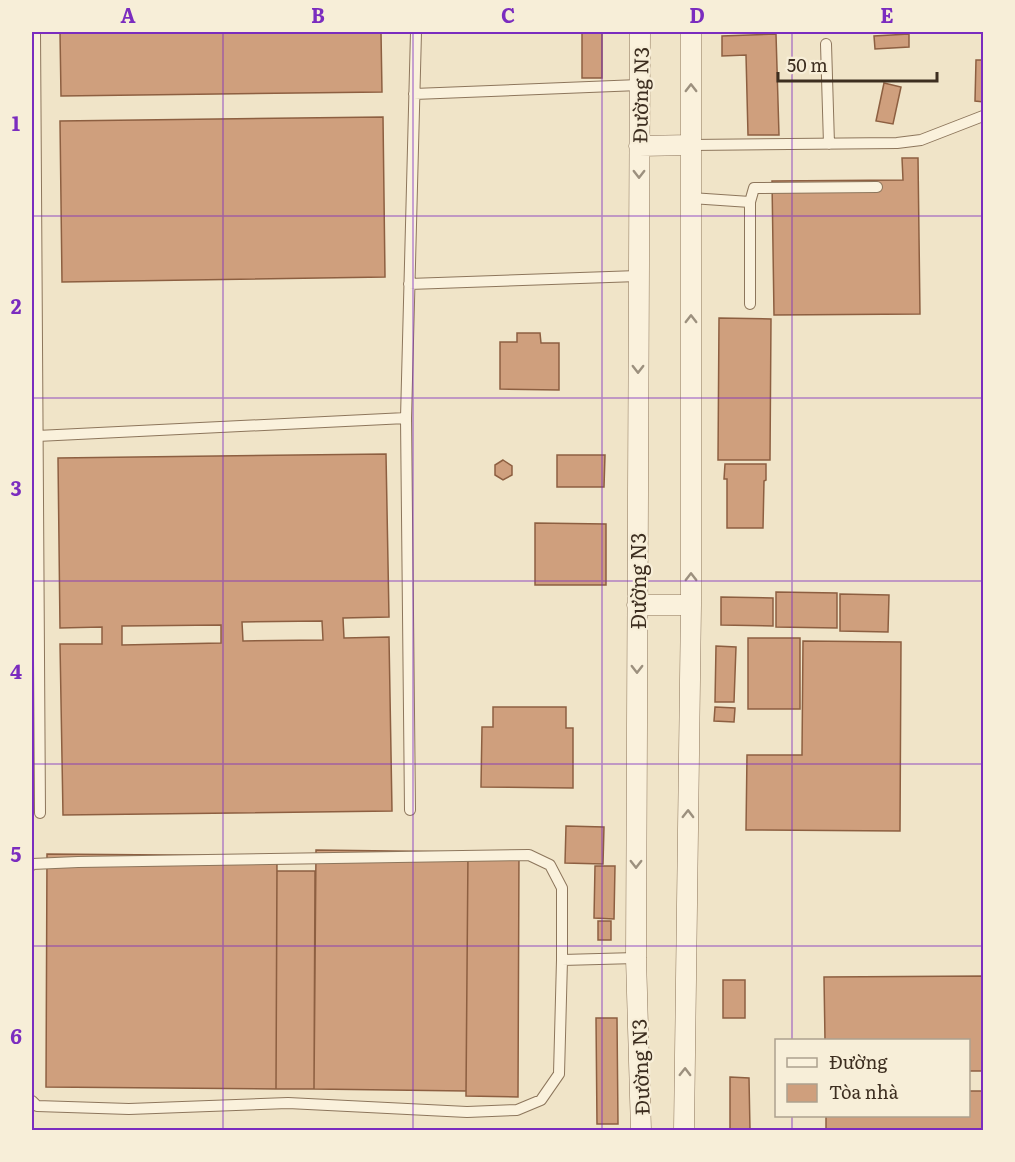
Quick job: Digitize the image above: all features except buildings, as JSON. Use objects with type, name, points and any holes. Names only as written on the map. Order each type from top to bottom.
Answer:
[{"type":"street","name":"Đường N3","points":[[640,32],[636,958],[641,1131]]},
{"type":"street","points":[[684,1131],[691,605],[691,32]]},
{"type":"street","points":[[639,146],[691,145]]},
{"type":"street","points":[[637,605],[691,605]]},
{"type":"lane","points":[[35,32],[34,422],[37,436],[35,633],[40,813]]},
{"type":"lane","points":[[410,810],[406,418],[416,32]]},
{"type":"lane","points":[[826,44],[829,144]]},
{"type":"lane","points":[[414,94],[639,85]]},
{"type":"lane","points":[[691,145],[897,143],[921,140],[983,116]]},
{"type":"lane","points":[[750,304],[750,202],[754,188],[877,187]]},
{"type":"lane","points":[[691,198],[750,202]]},
{"type":"lane","points":[[409,284],[638,276]]},
{"type":"lane","points":[[37,436],[406,418]]},
{"type":"lane","points":[[32,865],[78,862],[530,855],[550,865],[562,888],[559,1074],[542,1100],[517,1110],[467,1112],[288,1103],[129,1108],[37,1106],[32,1101]]},
{"type":"lane","points":[[562,960],[636,958]]}]
